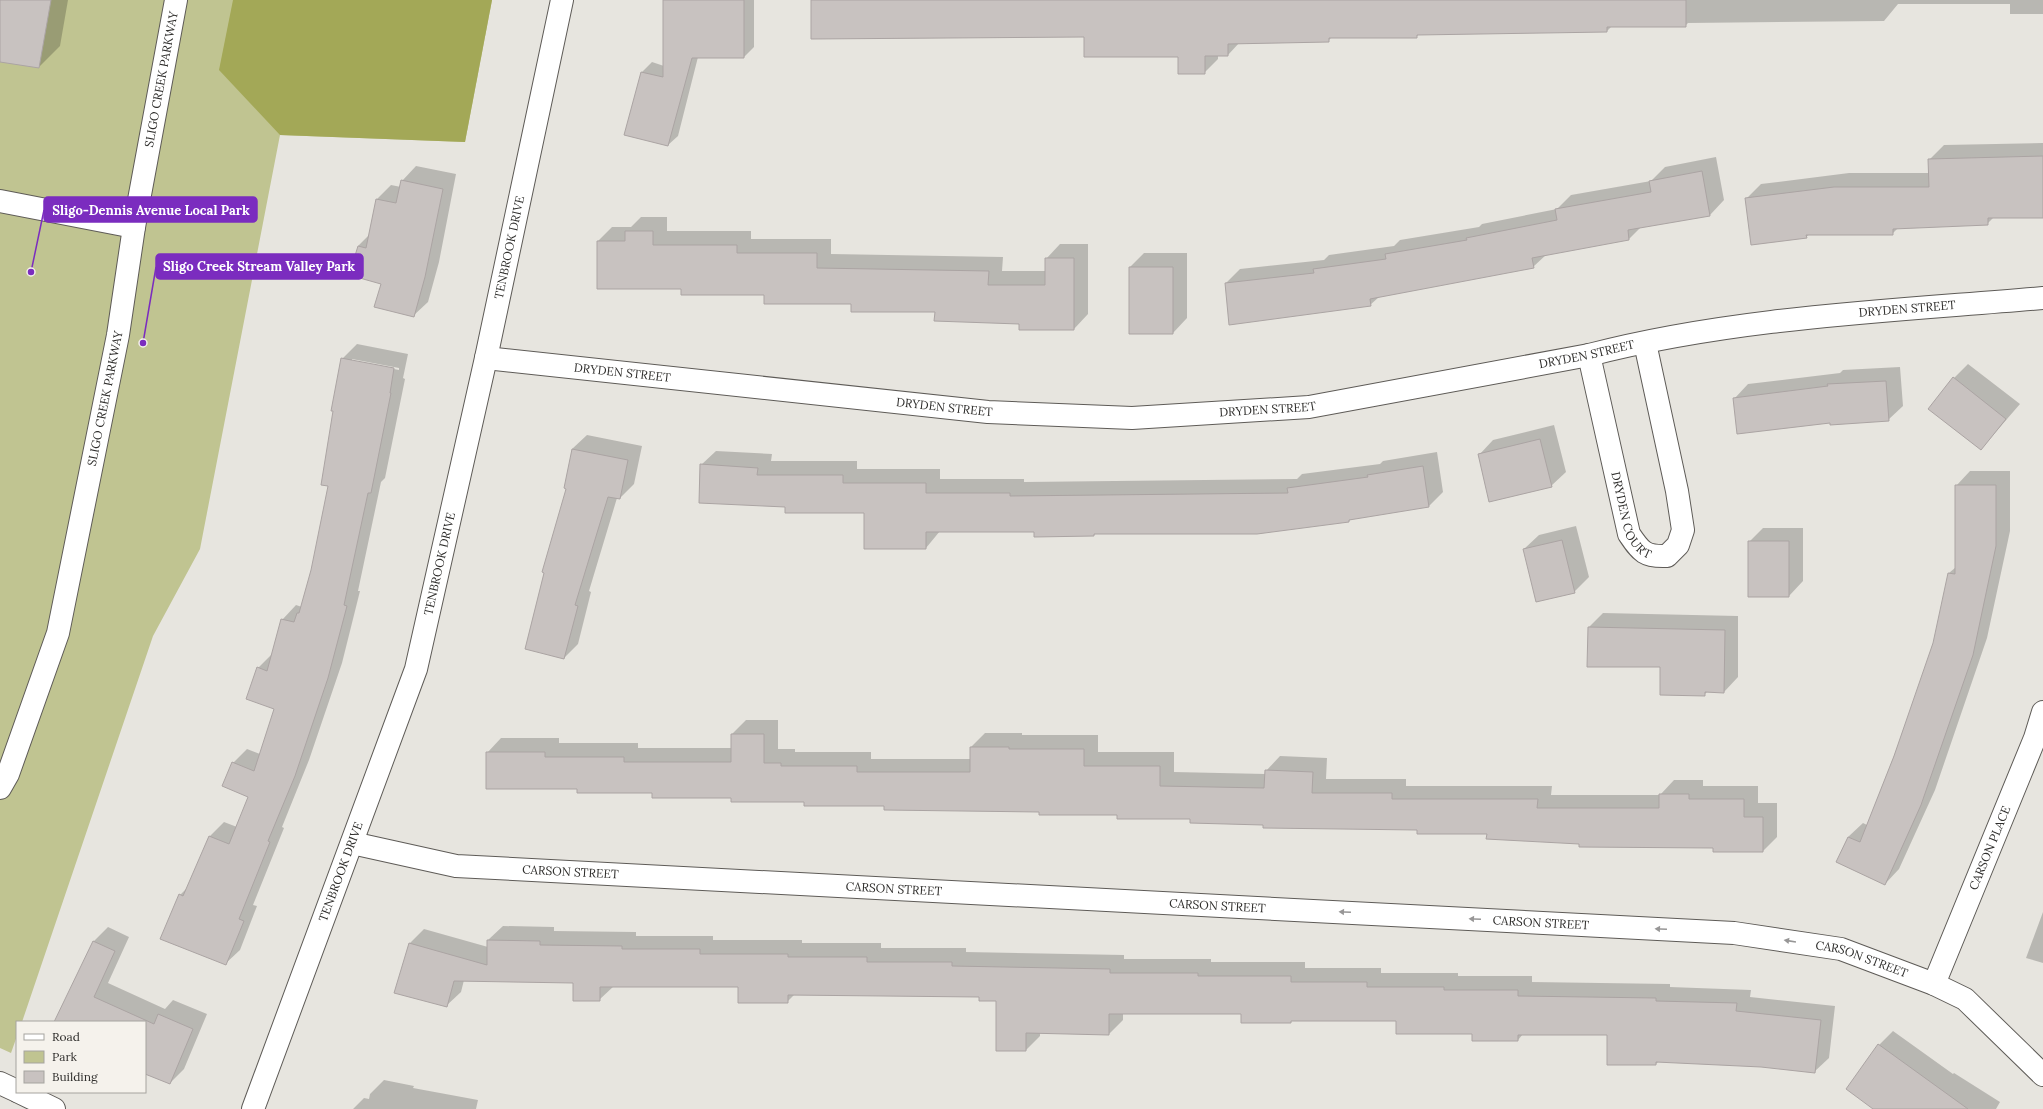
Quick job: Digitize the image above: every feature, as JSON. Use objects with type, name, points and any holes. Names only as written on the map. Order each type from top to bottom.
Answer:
[{"type":"street","name":"SLIGO CREEK PARKWAY","points":[[0,788],[8,774],[58,632],[118,335],[134,227],[176,0]]},
{"type":"street","name":"TENBROOK DRIVE","points":[[253,1109],[416,669],[486,358],[562,0]]},
{"type":"street","points":[[0,201],[134,227]]},
{"type":"street","name":"DRYDEN STREET","points":[[486,358],[988,412],[1132,418],[1309,407],[1588,355],[1645,342],[1770,322],[2043,298]]},
{"type":"street","name":"DRYDEN COURT","points":[[1588,355],[1629,534],[1640,550],[1653,557],[1668,556],[1678,545],[1683,530],[1677,491],[1645,342]]},
{"type":"street","name":"CARSON PLACE","points":[[1934,984],[2035,738],[2043,712]]},
{"type":"street","name":"CARSON STREET","points":[[352,843],[456,866],[1734,933],[1841,950],[1934,984],[1965,999],[2043,1075]]},
{"type":"street","points":[[0,1083],[16,1091]]},
{"type":"street","points":[[20,1093],[54,1109]]},
{"type":"green space","points":[[0,0],[492,0],[465,142],[280,135],[200,549],[153,636],[22,1021],[16,1021],[16,1039],[11,1053],[0,1048]]},
{"type":"green space","points":[[233,0],[492,0],[465,142],[280,135],[219,70]]},
{"type":"building","points":[[0,0],[51,0],[39,68],[0,62]]},
{"type":"building","points":[[663,0],[744,0],[744,58],[692,58],[668,146],[624,135],[641,72],[663,77]]},
{"type":"building","points":[[811,0],[1686,0],[1686,27],[1607,27],[1607,32],[1417,35],[1417,38],[1329,38],[1329,42],[1228,44],[1228,56],[1205,56],[1205,74],[1178,74],[1178,57],[1084,57],[1084,37],[811,39]]},
{"type":"building","points":[[2043,156],[2043,218],[1988,218],[1988,225],[1893,229],[1893,235],[1806,235],[1807,238],[1751,245],[1745,198],[1834,187],[1929,187],[1928,159]]},
{"type":"building","points":[[1702,171],[1710,216],[1628,230],[1629,240],[1532,258],[1534,268],[1370,299],[1371,306],[1229,325],[1225,283],[1314,273],[1313,269],[1386,259],[1385,254],[1467,240],[1466,238],[1557,220],[1555,209],[1651,192],[1649,181]]},
{"type":"building","points":[[401,180],[443,189],[425,277],[414,317],[374,307],[381,284],[349,275],[358,246],[366,248],[376,199],[396,203]]},
{"type":"building","points":[[625,231],[653,231],[653,245],[737,245],[737,253],[817,253],[817,268],[989,271],[988,285],[1045,285],[1045,258],[1074,258],[1074,330],[1019,330],[1019,324],[934,321],[935,312],[851,312],[851,304],[764,304],[764,295],[681,295],[681,289],[597,289],[597,241],[625,241]]},
{"type":"building","points":[[1129,267],[1173,267],[1173,334],[1129,334]]},
{"type":"building","points":[[341,358],[394,368],[391,393],[371,493],[368,493],[344,605],[347,606],[328,678],[295,776],[268,841],[270,842],[239,919],[244,921],[226,965],[160,939],[179,894],[183,896],[209,836],[229,844],[248,797],[222,786],[232,762],[254,771],[274,709],[246,699],[257,667],[267,671],[281,619],[294,622],[297,613],[299,613],[311,570],[328,486],[321,485],[333,411],[331,411]]},
{"type":"building","points":[[1953,377],[2006,419],[1981,450],[1928,409]]},
{"type":"building","points":[[1886,381],[1889,421],[1830,425],[1830,423],[1737,434],[1733,398],[1828,386],[1827,384]]},
{"type":"building","points":[[1540,439],[1552,487],[1489,502],[1478,454]]},
{"type":"building","points":[[572,449],[628,460],[620,499],[608,497],[575,605],[578,606],[564,659],[525,649],[544,573],[542,572],[566,489],[564,488]]},
{"type":"building","points":[[700,464],[758,468],[757,475],[843,475],[843,483],[926,483],[926,493],[1010,493],[1010,496],[1288,493],[1287,488],[1368,477],[1367,475],[1423,466],[1429,507],[1349,520],[1349,522],[1257,534],[1094,534],[1094,536],[1034,537],[1034,532],[926,532],[926,549],[864,549],[864,513],[785,513],[785,507],[699,503]]},
{"type":"building","points":[[1955,485],[1996,485],[1996,546],[1973,655],[1921,805],[1885,885],[1836,862],[1848,837],[1860,842],[1894,756],[1933,643],[1948,573],[1955,574]]},
{"type":"building","points":[[1562,540],[1575,593],[1536,602],[1523,549]]},
{"type":"building","points":[[1748,541],[1789,541],[1789,597],[1748,597]]},
{"type":"building","points":[[1588,627],[1725,630],[1724,693],[1705,692],[1705,696],[1660,695],[1660,667],[1587,667]]},
{"type":"building","points":[[731,734],[764,734],[764,763],[781,763],[781,766],[857,766],[857,772],[970,772],[970,747],[1009,747],[1009,749],[1084,749],[1084,766],[1160,766],[1160,786],[1264,788],[1265,770],[1313,772],[1312,793],[1392,793],[1392,799],[1538,799],[1537,808],[1659,808],[1659,794],[1689,794],[1689,799],[1744,799],[1744,817],[1763,817],[1763,852],[1713,852],[1713,848],[1579,847],[1579,844],[1486,839],[1487,834],[1417,834],[1417,830],[1263,828],[1263,825],[1190,823],[1190,819],[1117,819],[1117,815],[1039,815],[1039,812],[884,810],[884,806],[804,806],[804,802],[731,802],[731,798],[652,798],[652,793],[577,793],[577,789],[486,789],[486,752],[545,752],[545,757],[624,757],[624,762],[731,762]]},
{"type":"building","points":[[487,940],[540,941],[540,945],[622,946],[622,949],[700,949],[700,954],[788,954],[788,957],[867,957],[867,962],[952,962],[952,966],[1110,969],[1110,973],[1198,973],[1198,976],[1291,976],[1291,982],[1367,982],[1367,987],[1444,987],[1444,990],[1518,990],[1518,996],[1656,998],[1656,1001],[1737,1003],[1736,1011],[1821,1020],[1815,1073],[1761,1067],[1656,1062],[1656,1065],[1607,1065],[1607,1035],[1518,1035],[1518,1041],[1472,1041],[1472,1034],[1396,1034],[1396,1021],[1291,1021],[1291,1023],[1241,1023],[1241,1014],[1109,1014],[1109,1035],[1026,1033],[1026,1051],[996,1051],[996,1001],[979,1001],[979,997],[788,995],[788,1003],[738,1003],[738,987],[600,987],[600,1001],[573,1001],[573,983],[454,981],[447,1007],[394,993],[409,943],[487,965]]},
{"type":"building","points":[[93,941],[115,951],[94,997],[154,1024],[158,1014],[193,1029],[170,1084],[146,1074],[146,1021],[54,1021]]},
{"type":"building","points":[[1878,1044],[1968,1109],[1873,1109],[1846,1089]]},
{"type":"place","name":"Sligo-Dennis Avenue Local Park","points":[[31,272]]},
{"type":"place","name":"Sligo Creek Stream Valley Park","points":[[143,343]]}]
